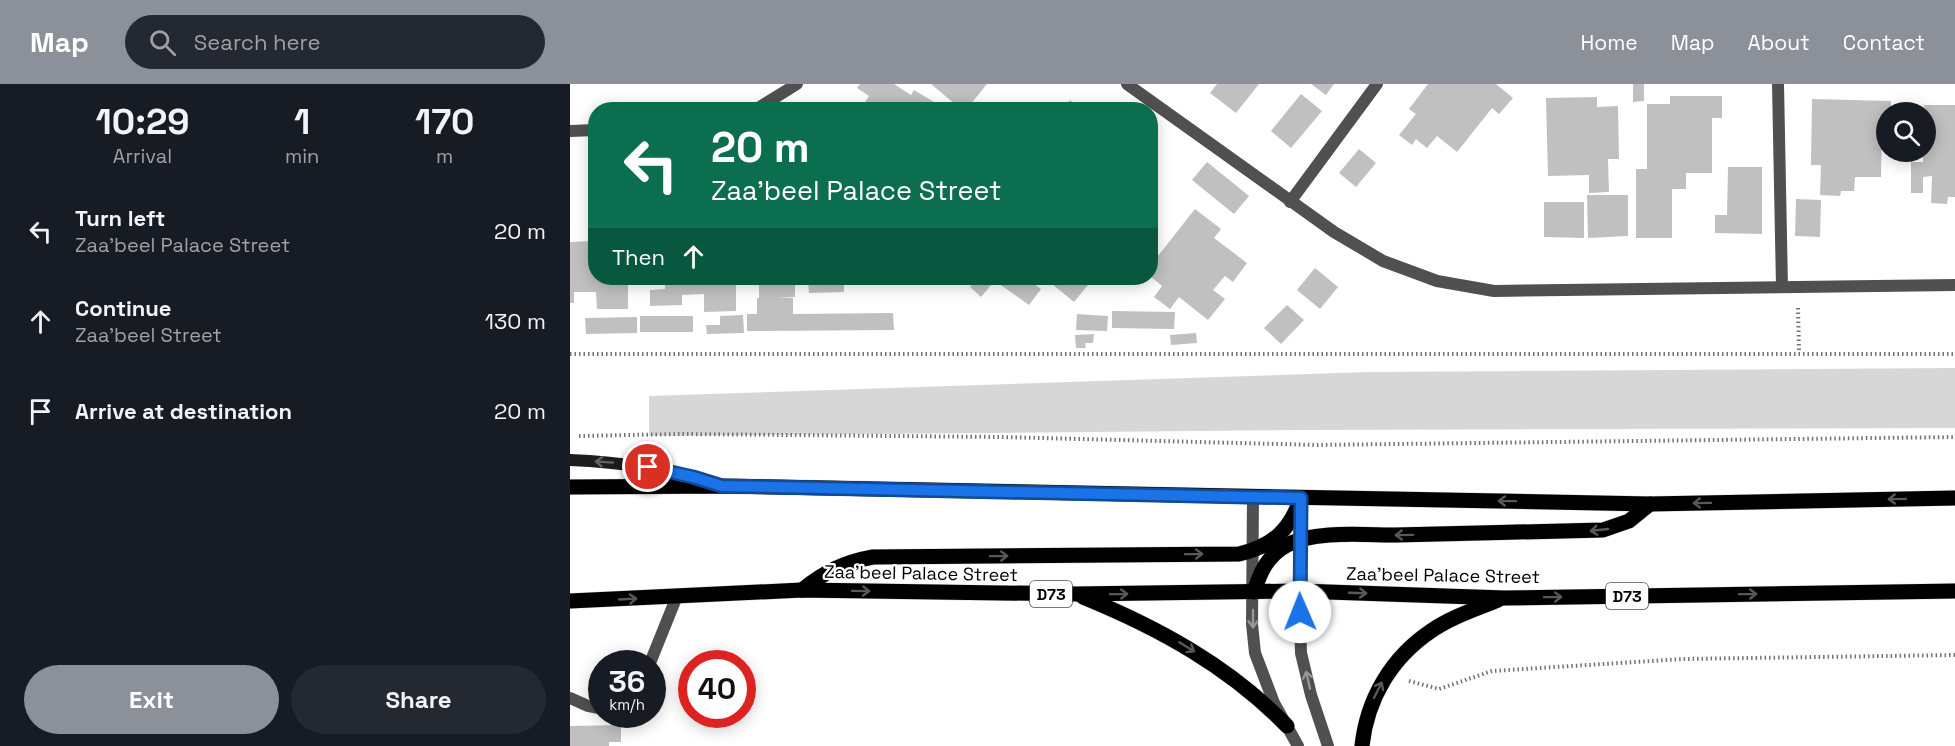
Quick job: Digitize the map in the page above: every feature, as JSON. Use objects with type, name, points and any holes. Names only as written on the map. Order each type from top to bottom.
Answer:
[{"type":"main road","points":[[570,460],[633,464],[673,472],[722,486]]},
{"type":"main road","points":[[570,487],[722,486],[1650,504],[1955,498]]},
{"type":"main road","points":[[802,590],[835,567],[873,557],[1239,554],[1253,551],[1267,544],[1289,524],[1301,498]]},
{"type":"main road","points":[[1254,592],[1264,565],[1287,545],[1300,540],[1342,536],[1603,530],[1629,521],[1650,504]]},
{"type":"main road","name":"Zaa'beel Palace Street","points":[[570,601],[802,590],[1077,594],[1299,591],[1504,598],[1955,591]]},
{"type":"main road","points":[[1077,594],[1170,637],[1213,663],[1264,703],[1287,726]]},
{"type":"main road","points":[[1362,746],[1371,704],[1394,664],[1432,630],[1454,618],[1504,598]]},
{"type":"street","points":[[768,102],[797,84]]},
{"type":"street","points":[[1127,84],[1152,102]]},
{"type":"street","points":[[1290,202],[1377,84]]},
{"type":"street","points":[[1778,84],[1782,287]]},
{"type":"street","points":[[1158,106],[1334,232],[1383,261],[1437,281],[1494,291],[1955,285]]},
{"type":"street","points":[[570,131],[588,130]]},
{"type":"street","points":[[1253,497],[1252,624],[1255,652],[1274,703],[1298,746]]},
{"type":"street","points":[[1301,498],[1299,591],[1302,653],[1311,694],[1328,746]]},
{"type":"street","points":[[655,650],[677,596]]},
{"type":"street","points":[[570,698],[588,706]]},
{"type":"path","points":[[1797,286],[1799,353]]},
{"type":"path","points":[[570,354],[1955,354]]},
{"type":"path","points":[[570,437],[990,436],[1317,445],[1955,437]]},
{"type":"path","points":[[1380,686],[1399,698],[1409,681],[1439,689],[1492,671],[1683,659],[1955,655]]},
{"type":"shaded area","points":[[1955,368],[1955,428],[1306,430],[649,436],[649,396],[1369,372]]},
{"type":"building","points":[[860,84],[894,84],[911,95],[914,90],[934,102],[865,102],[869,96],[857,88]]},
{"type":"building","points":[[931,84],[987,84],[972,102],[952,102]]},
{"type":"building","points":[[1217,84],[1259,84],[1236,113],[1210,93]]},
{"type":"building","points":[[1311,84],[1334,84],[1326,95]]},
{"type":"building","points":[[1428,84],[1496,84],[1513,98],[1499,114],[1492,108],[1457,152],[1437,136],[1427,148],[1416,139],[1412,145],[1399,135],[1416,114],[1409,109]]},
{"type":"building","points":[[1633,84],[1644,84],[1644,101],[1633,102]]},
{"type":"building","points":[[1301,94],[1322,111],[1291,148],[1271,131]]},
{"type":"building","points":[[1670,96],[1722,96],[1722,118],[1712,118],[1712,173],[1686,173],[1686,189],[1672,189],[1672,238],[1636,238],[1636,169],[1647,169],[1647,104],[1670,104]]},
{"type":"building","points":[[1597,97],[1597,107],[1618,106],[1619,159],[1608,159],[1609,192],[1589,193],[1589,175],[1548,176],[1546,98]]},
{"type":"building","points":[[1812,99],[1891,101],[1876,102],[1876,162],[1881,162],[1881,177],[1855,177],[1854,191],[1841,191],[1840,196],[1820,195],[1821,165],[1811,165]]},
{"type":"building","points":[[1936,105],[1955,105],[1955,197],[1948,197],[1947,204],[1931,203],[1932,176],[1923,177],[1923,193],[1911,193],[1911,162],[1936,162]]},
{"type":"building","points":[[1359,149],[1376,163],[1356,187],[1339,173]]},
{"type":"building","points":[[1207,162],[1249,196],[1234,214],[1192,180]]},
{"type":"building","points":[[1728,167],[1762,167],[1762,234],[1715,233],[1715,215],[1727,215]]},
{"type":"building","points":[[1587,195],[1628,195],[1628,236],[1588,238]]},
{"type":"building","points":[[1796,199],[1821,200],[1820,237],[1795,236]]},
{"type":"building","points":[[1544,202],[1584,202],[1584,238],[1544,237]]},
{"type":"building","points":[[1195,209],[1221,229],[1214,238],[1247,263],[1233,282],[1225,276],[1213,290],[1225,299],[1208,320],[1179,297],[1170,309],[1154,297],[1162,286],[1158,283],[1158,256]]},
{"type":"building","points":[[588,241],[588,285],[628,285],[628,309],[597,309],[596,292],[574,292],[574,303],[570,303],[570,242]]},
{"type":"building","points":[[1315,268],[1338,287],[1320,309],[1297,290]]},
{"type":"building","points":[[665,285],[736,285],[736,311],[704,312],[704,294],[682,295],[682,305],[650,306],[650,290],[665,289]]},
{"type":"building","points":[[759,285],[795,285],[795,297],[777,298],[793,298],[793,314],[893,313],[894,330],[747,331],[747,314],[757,314],[757,298],[759,298]]},
{"type":"building","points":[[808,285],[844,285],[844,292],[809,293]]},
{"type":"building","points":[[972,285],[991,285],[981,297],[970,287]]},
{"type":"building","points":[[1001,285],[1035,285],[1041,289],[1029,305]]},
{"type":"building","points":[[1053,285],[1088,285],[1074,302]]},
{"type":"building","points":[[1287,305],[1304,320],[1281,344],[1264,328]]},
{"type":"building","points":[[1112,311],[1175,312],[1174,329],[1112,328]]},
{"type":"building","points":[[1077,314],[1108,316],[1107,331],[1076,330]]},
{"type":"building","points":[[743,315],[744,333],[707,334],[706,325],[720,325],[720,316]]},
{"type":"building","points":[[640,316],[693,316],[693,332],[640,332]]},
{"type":"building","points":[[637,317],[637,333],[586,334],[585,318]]},
{"type":"building","points":[[1196,333],[1197,343],[1171,345],[1170,335]]},
{"type":"building","points":[[1094,334],[1093,343],[1085,343],[1086,348],[1076,348],[1075,335]]},
{"type":"building","points":[[570,726],[621,728],[621,742],[609,742],[609,746],[570,746]]},
{"type":"route","points":[[648,467],[722,486],[1301,498],[1300,612]]}]
